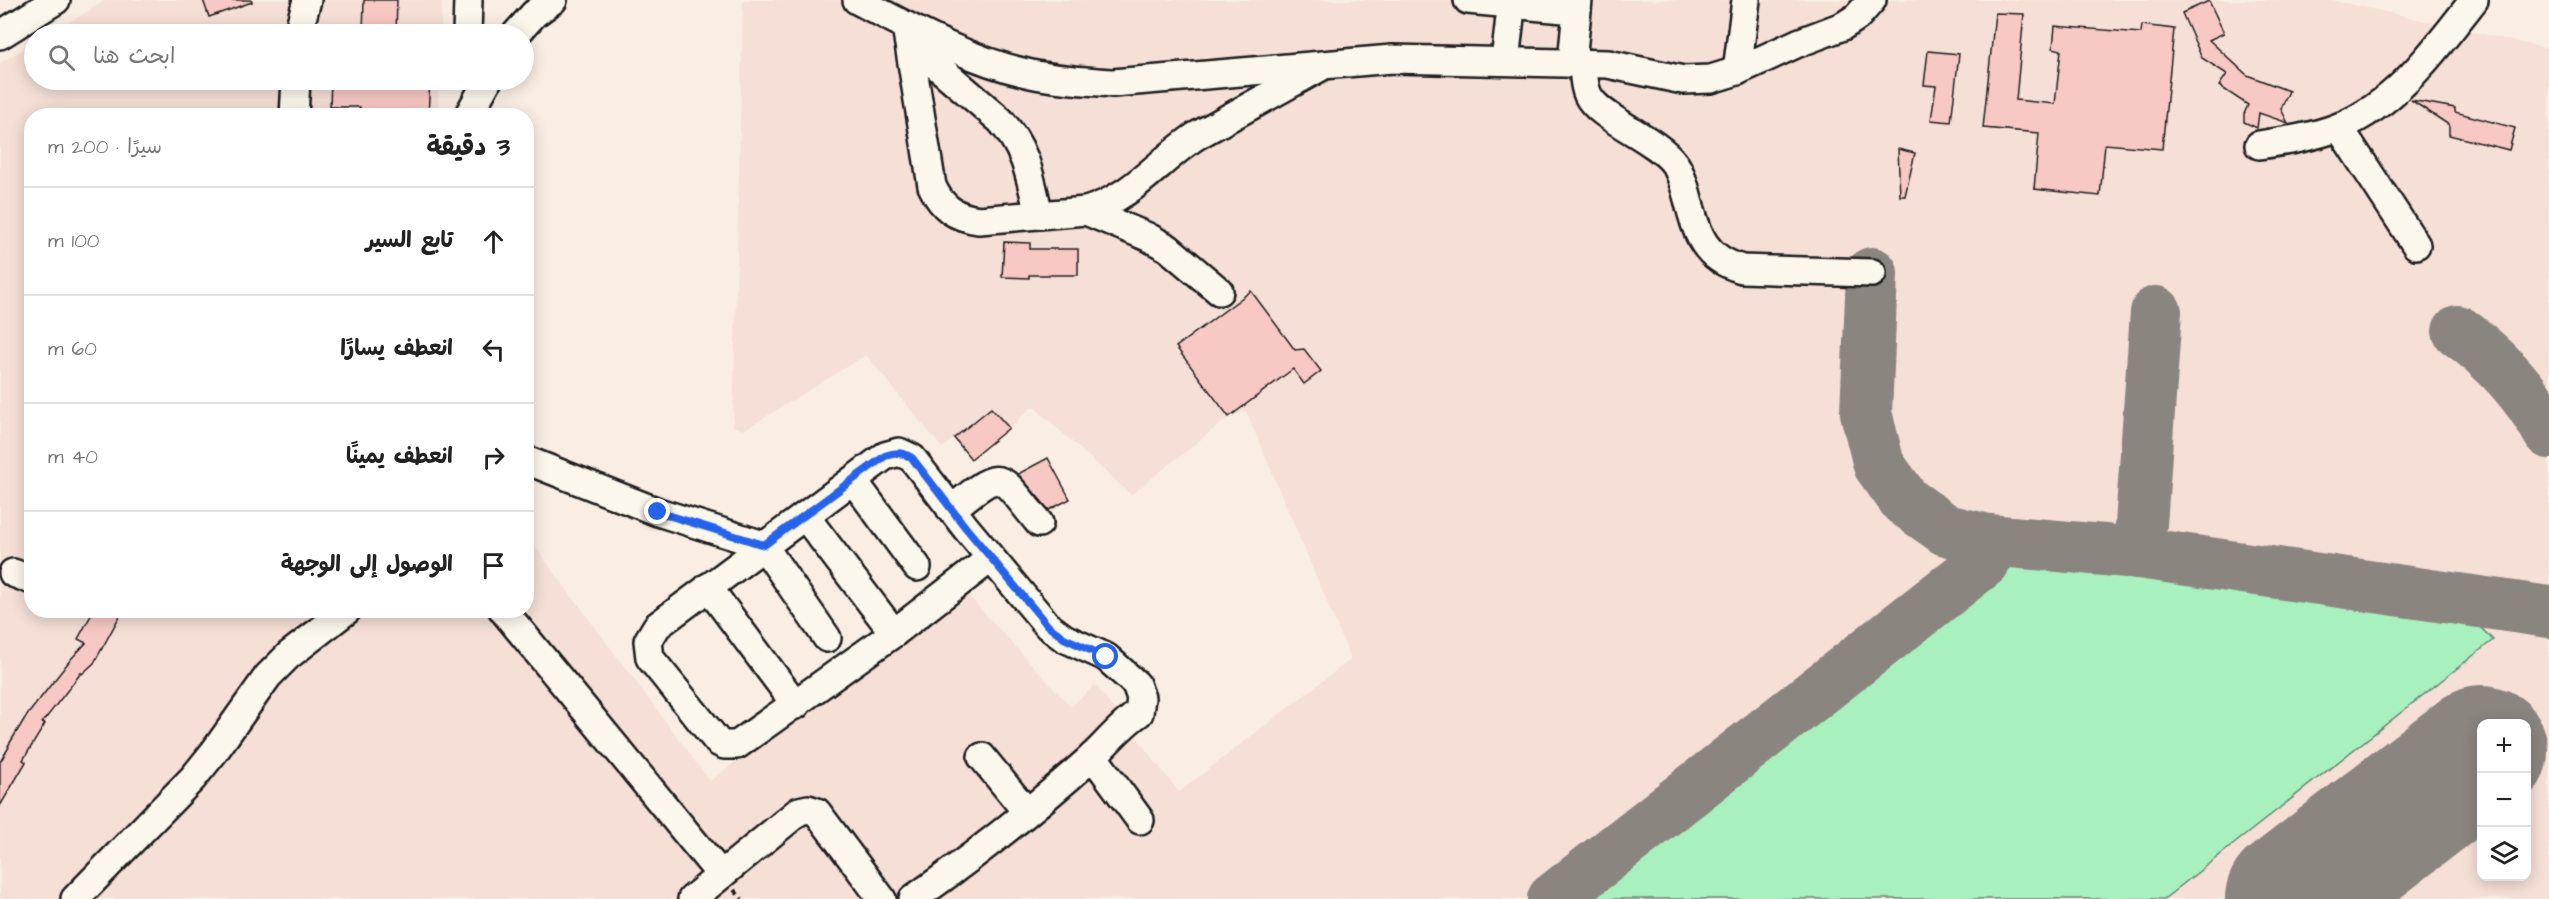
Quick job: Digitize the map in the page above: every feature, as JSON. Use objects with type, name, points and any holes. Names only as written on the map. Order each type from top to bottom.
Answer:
[{"type":"street","points":[[0,35],[56,0]]},
{"type":"street","points":[[301,24],[307,0]]},
{"type":"street","points":[[467,24],[468,0]]},
{"type":"street","points":[[525,24],[553,0]]},
{"type":"street","points":[[857,0],[907,34],[1011,132],[1026,159],[1039,215]]},
{"type":"street","points":[[1468,0],[1576,5],[1578,63],[1592,101],[1669,156],[1676,165],[1698,232],[1705,246],[1715,257],[1728,265],[1742,269],[1872,273]]},
{"type":"street","points":[[1737,71],[1746,0]]},
{"type":"street","points":[[907,34],[989,63],[1030,74],[1071,81],[1113,83],[1155,81],[1328,63],[1392,59],[1616,65],[1683,80],[1711,79],[1737,71],[1798,43],[1843,26],[1857,17],[1872,0]]},
{"type":"street","points":[[2259,145],[2311,136],[2338,127],[2382,103],[2401,86],[2474,0]]},
{"type":"street","points":[[1505,61],[1511,2]]},
{"type":"street","points":[[907,34],[932,186],[938,200],[949,211],[963,218],[979,220],[1086,212],[1119,198],[1196,136],[1328,63]]},
{"type":"street","points":[[294,108],[295,90]]},
{"type":"street","points":[[466,90],[467,108]]},
{"type":"street","points":[[472,108],[482,90]]},
{"type":"street","points":[[2338,127],[2416,245]]},
{"type":"street","points":[[1086,212],[1148,237],[1168,248],[1219,291]]},
{"type":"street","points":[[913,899],[949,889],[1026,812],[1093,756],[1124,723],[1138,713],[1141,705],[1140,690],[1136,684],[1106,657],[1064,638],[1048,626],[951,510],[912,458],[899,453],[885,456],[657,626],[648,641],[650,658],[718,742],[724,745],[736,745],[796,705],[991,558]]},
{"type":"street","points":[[534,463],[658,512],[764,545],[827,638]]},
{"type":"street","points":[[951,510],[984,482],[996,479],[1007,484],[1039,523]]},
{"type":"street","points":[[853,480],[917,567]]},
{"type":"street","points":[[804,516],[894,633]]},
{"type":"street","points":[[708,587],[796,705]]},
{"type":"street","points":[[75,899],[193,778],[268,676],[289,655],[337,618]]},
{"type":"street","points":[[509,618],[721,875]]},
{"type":"street","points":[[1093,756],[1140,820]]},
{"type":"street","points":[[982,757],[1026,812]]},
{"type":"street","points":[[692,899],[799,811],[808,808],[817,812],[882,899]]},
{"type":"shaded area","points":[[106,0],[442,0],[441,24],[66,24]]},
{"type":"shaded area","points":[[743,0],[2332,0],[2549,49],[2549,899],[0,899],[0,63],[24,49],[24,90],[439,90],[438,108],[24,108],[24,618],[534,618],[534,545],[710,781],[963,590],[1071,707],[1095,685],[1179,792],[1351,659],[1246,411],[1229,417],[1131,495],[1033,406],[1009,428],[991,408],[942,448],[866,355],[744,430],[733,426]]},
{"type":"green space","points":[[2022,563],[2458,617],[2479,626],[2493,640],[2164,899],[1571,899],[1778,741],[1912,632],[2000,577],[2013,565]]},
{"type":"building","points":[[203,0],[251,0],[252,2],[209,17]]},
{"type":"building","points":[[364,0],[397,0],[396,24],[363,24]]},
{"type":"building","points":[[2209,1],[2224,33],[2209,40],[2247,75],[2289,91],[2281,109],[2288,123],[2259,113],[2257,128],[2244,122],[2244,114],[2248,105],[2219,86],[2227,74],[2202,58],[2182,13]]},
{"type":"building","points":[[1995,13],[2024,14],[2016,100],[2055,104],[2061,50],[2053,48],[2055,26],[2141,33],[2142,25],[2174,29],[2162,149],[2105,144],[2100,196],[2034,189],[2039,133],[1983,128]]},
{"type":"building","points":[[1928,51],[1959,54],[1951,122],[1931,120],[1936,86],[1924,85]]},
{"type":"building","points":[[331,90],[429,90],[428,108],[330,107]]},
{"type":"building","points":[[2411,100],[2455,108],[2455,112],[2515,128],[2509,150],[2449,135],[2449,125]]},
{"type":"building","points":[[1898,149],[1915,153],[1905,196],[1900,196]]},
{"type":"building","points":[[1004,242],[1030,243],[1030,249],[1078,249],[1078,275],[1002,277]]},
{"type":"building","points":[[1251,291],[1295,350],[1304,349],[1321,371],[1304,384],[1293,369],[1229,417],[1176,347]]},
{"type":"building","points":[[991,408],[1009,428],[971,459],[954,438]]},
{"type":"building","points":[[1048,458],[1070,499],[1049,510],[1018,474]]},
{"type":"building","points":[[90,618],[119,618],[94,663],[81,673],[42,723],[45,724],[23,760],[26,762],[0,806],[0,762],[25,718],[86,643],[78,639]]},
{"type":"taxiway","points":[[1553,899],[1984,562],[1988,540],[1946,530],[1905,501],[1879,465],[1866,413],[1872,273]]},
{"type":"taxiway","points":[[1988,540],[2139,553],[2156,312]]},
{"type":"taxiway","points":[[2458,331],[2509,377],[2531,404],[2549,433]]},
{"type":"taxiway","points":[[2139,553],[2549,612]]},
{"type":"runway","points":[[2291,899],[2477,755]]},
{"type":"route","points":[[658,512],[764,545],[885,456],[892,453],[906,454],[912,458],[966,528],[1048,626],[1064,638],[1085,645],[1106,657]]}]
